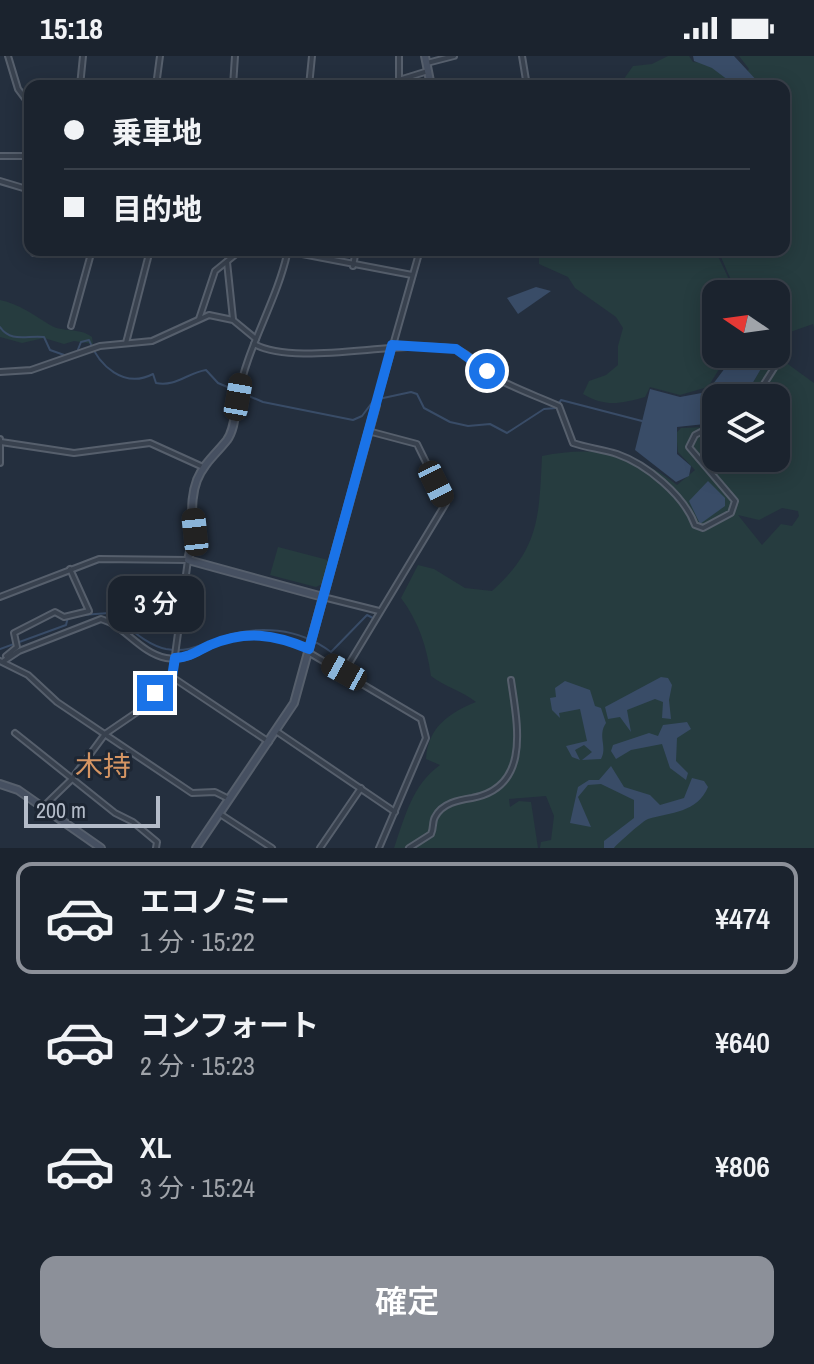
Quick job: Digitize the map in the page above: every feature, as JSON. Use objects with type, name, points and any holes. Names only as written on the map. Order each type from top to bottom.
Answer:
[{"type":"street","points":[[8,56],[18,89],[24,97]]},
{"type":"street","points":[[81,80],[83,56]]},
{"type":"street","points":[[157,80],[160,56]]},
{"type":"street","points":[[233,80],[235,56]]},
{"type":"street","points":[[310,80],[312,56]]},
{"type":"street","points":[[399,56],[399,80]]},
{"type":"street","points":[[403,80],[427,63],[454,56]]},
{"type":"street","points":[[522,56],[526,80]]},
{"type":"street","points":[[0,156],[24,156]]},
{"type":"street","points":[[0,181],[24,188]]},
{"type":"street","points":[[71,326],[90,256]]},
{"type":"street","points":[[126,343],[148,256]]},
{"type":"street","points":[[199,319],[215,271],[234,256]]},
{"type":"street","points":[[43,807],[71,780],[105,734],[143,708],[172,677],[188,560],[195,532],[193,496],[203,467],[228,438],[242,373],[279,289],[287,256]]},
{"type":"street","points":[[310,256],[412,275]]},
{"type":"street","points":[[353,266],[355,256]]},
{"type":"street","points":[[196,848],[294,703],[418,256]]},
{"type":"street","points":[[227,262],[233,320]]},
{"type":"street","points":[[0,372],[31,370],[100,346],[152,341],[209,315],[233,320],[266,350],[296,356],[392,345],[456,349],[491,375],[559,406],[573,443],[635,462],[675,492],[686,505],[695,525],[703,528],[731,513],[735,501],[710,472]]},
{"type":"street","points":[[344,672],[446,503],[417,444],[368,431]]},
{"type":"street","points":[[702,431],[695,435],[689,447],[702,462]]},
{"type":"street","points":[[0,463],[0,440],[74,453],[150,443],[203,467]]},
{"type":"street","points":[[0,597],[106,558],[188,560],[380,611]]},
{"type":"street","points":[[3,660],[7,653],[17,647],[14,633],[55,612],[64,617],[89,611],[70,569]]},
{"type":"street","points":[[3,660],[101,619],[148,651],[175,658],[191,657],[209,646],[243,635],[277,635],[421,719],[426,729],[426,738],[379,848]]},
{"type":"street","points":[[3,660],[39,683],[57,702],[192,793],[215,792],[229,799]]},
{"type":"street","points":[[172,677],[269,742]]},
{"type":"street","points":[[409,848],[431,834],[435,816],[442,808],[456,800],[488,792],[508,776],[519,748],[511,680]]},
{"type":"street","points":[[276,731],[395,812]]},
{"type":"street","points":[[15,733],[71,780],[115,813],[133,822],[157,842],[156,848]]},
{"type":"street","points":[[2,783],[43,807],[101,848]]},
{"type":"street","points":[[320,848],[361,788]]},
{"type":"street","points":[[219,813],[272,848]]},
{"type":"green space","points":[[668,56],[689,56],[693,62],[708,63],[729,80],[623,80],[633,66],[652,64]]},
{"type":"green space","points":[[739,56],[814,56],[814,328],[813,324],[790,332],[790,280],[731,280],[721,256],[790,256],[790,80],[739,80],[749,69]]},
{"type":"green space","points":[[539,256],[718,256],[729,280],[702,280],[702,368],[720,368],[710,384],[702,384],[702,389],[680,395],[650,387],[645,397],[620,403],[606,403],[583,394],[589,381],[606,375],[618,365],[618,346],[623,328],[616,317],[575,288],[568,277],[539,264]]},
{"type":"green space","points":[[0,300],[20,307],[55,327],[87,334],[92,337],[93,344],[74,341],[64,344],[44,338],[22,343],[0,337]]},
{"type":"green space","points":[[790,366],[814,383],[814,848],[540,848],[541,842],[551,840],[554,816],[546,796],[509,799],[510,807],[519,801],[531,802],[538,848],[394,848],[416,792],[440,765],[426,759],[431,738],[449,716],[476,702],[431,676],[421,636],[401,598],[418,565],[434,569],[465,588],[492,591],[520,560],[534,530],[542,456],[578,452],[613,454],[646,465],[677,485],[695,470],[678,452],[676,433],[681,428],[702,427],[702,472],[790,472],[790,384],[753,384],[760,368]],"holes":[[[782,508],[798,511],[799,516],[792,526],[781,524],[762,545],[738,515],[759,520]]]},
{"type":"green space","points":[[278,547],[328,560],[322,584],[316,587],[270,575]]},
{"type":"water","points":[[693,56],[734,56],[756,80],[728,80],[712,68],[694,61]]},
{"type":"water","points":[[536,287],[551,291],[518,314],[507,298]]},
{"type":"water","points":[[725,368],[761,368],[752,384],[713,384]]},
{"type":"water","points":[[650,389],[680,397],[702,393],[702,424],[677,427],[677,454],[691,466],[689,476],[676,482],[635,450]]},
{"type":"water","points":[[708,481],[725,498],[725,506],[700,524],[689,501]]},
{"type":"water","points":[[661,677],[668,678],[672,685],[669,700],[671,719],[662,718],[663,702],[655,699],[627,710],[631,732],[620,717],[608,719],[605,707]]},
{"type":"water","points":[[565,681],[590,690],[595,706],[601,708],[606,723],[602,732],[601,759],[582,760],[592,752],[584,745],[575,750],[580,760],[572,757],[566,746],[587,741],[580,709],[559,713],[560,718],[552,710],[550,698],[556,697],[555,688]]},
{"type":"water","points":[[687,722],[691,729],[677,738],[676,761],[688,773],[686,780],[670,768],[662,744],[631,750],[616,759],[611,751],[613,745],[649,733],[658,736],[663,725]]},
{"type":"water","points":[[611,766],[624,787],[650,795],[660,805],[684,798],[692,778],[704,781],[708,787],[690,807],[648,819],[614,848],[604,848],[604,841],[634,818],[634,800],[601,784],[588,785],[578,797],[591,827],[570,823],[578,787],[589,780],[599,780]]},
{"type":"waterway","points":[[0,327],[14,337],[44,337],[50,350],[67,356]]},
{"type":"waterway","points":[[77,352],[81,342],[89,340],[106,366],[123,377],[132,379],[153,374],[156,383],[163,384],[206,370],[218,383],[263,402],[353,420],[362,416],[374,400],[411,392],[417,394],[424,408],[450,422],[468,426],[490,424],[507,433],[544,409],[556,408],[561,400],[642,421]]},
{"type":"waterway","points":[[82,615],[109,613],[143,639],[166,649],[187,649],[234,634],[263,630],[292,633],[331,652],[367,615],[373,618],[376,614]]},
{"type":"waterway","points":[[0,649],[66,625],[68,617]]},
{"type":"district","name":"木持","points":[[103,766]]},
{"type":"route","points":[[155,693],[164,688],[172,677],[175,658],[191,657],[209,646],[243,635],[277,635],[309,649],[392,345],[456,349],[487,371]]}]
